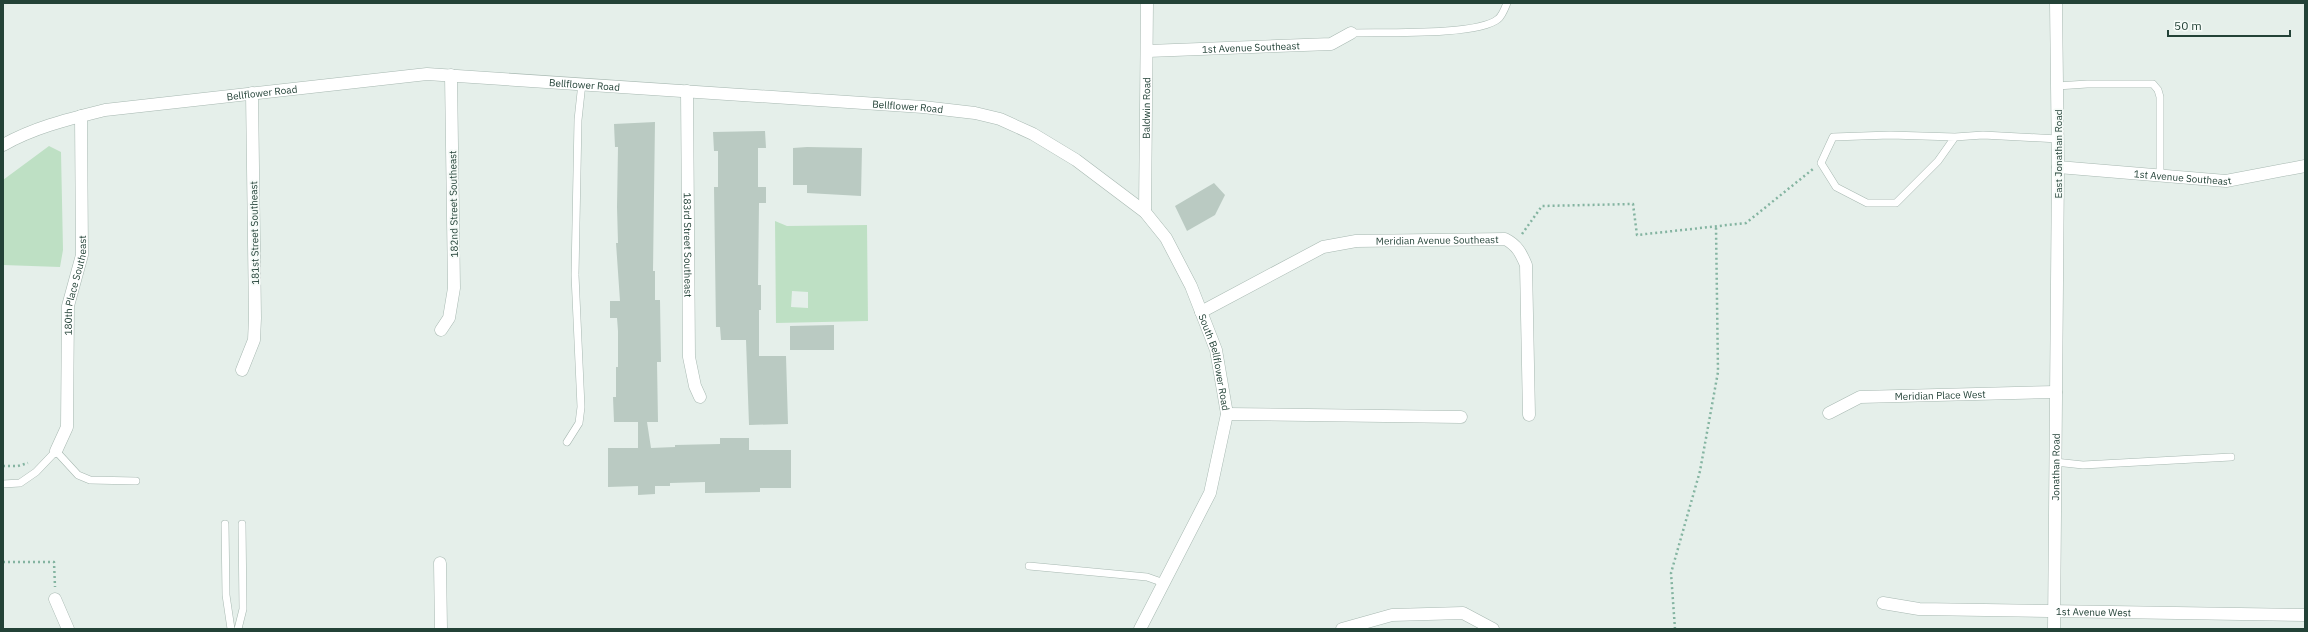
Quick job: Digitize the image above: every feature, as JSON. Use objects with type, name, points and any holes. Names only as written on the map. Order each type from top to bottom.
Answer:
[{"type":"street","name":"Baldwin Road","points":[[1145,212],[1148,51],[1147,3]]},
{"type":"street","name":"East Jonathan Road","points":[[2056,3],[2058,139],[2056,305]]},
{"type":"street","name":"1st Avenue Southeast","points":[[1148,51],[1331,44],[1351,33]]},
{"type":"street","name":"Bellflower Road","points":[[3,145],[35,130],[81,116],[121,108],[404,76],[451,75],[923,107],[975,113],[1000,119],[1033,134],[1076,160],[1145,212]]},
{"type":"street","name":"182nd Street Southeast","points":[[441,330],[449,318],[454,288],[451,75]]},
{"type":"street","name":"183rd Street Southeast","points":[[687,91],[689,357],[695,386],[700,397]]},
{"type":"street","name":"181st Street Southeast","points":[[242,370],[254,340],[256,318],[252,93]]},
{"type":"street","name":"180th Place Southeast","points":[[56,451],[67,427],[68,306],[82,255],[81,116]]},
{"type":"street","name":"1st Avenue Southeast","points":[[2058,167],[2226,181],[2305,166]]},
{"type":"street","name":"South Bellflower Road","points":[[1140,629],[1210,493],[1227,414],[1216,350],[1191,286],[1166,238],[1145,212]]},
{"type":"street","name":"Meridian Avenue Southeast","points":[[1201,312],[1310,254],[1338,243],[1356,241],[1492,238],[1506,239],[1514,244]]},
{"type":"street","points":[[1514,244],[1521,253],[1526,266],[1529,415]]},
{"type":"street","name":"Jonathan Road","points":[[2054,629],[2056,305]]},
{"type":"street","name":"Meridian Place West","points":[[1829,413],[1860,397],[2056,392]]},
{"type":"street","points":[[1227,414],[1461,417]]},
{"type":"street","points":[[440,563],[441,629]]},
{"type":"street","points":[[55,599],[68,629]]},
{"type":"street","name":"1st Avenue West","points":[[1883,603],[1919,609],[2305,615]]},
{"type":"street","points":[[1342,629],[1392,615],[1463,613],[1493,629]]},
{"type":"lane","points":[[1351,33],[1430,31],[1485,26],[1499,19],[1507,3]]},
{"type":"lane","points":[[567,442],[579,423],[581,407],[575,275],[578,120],[582,83]]},
{"type":"lane","points":[[2057,86],[2087,84],[2153,84],[2158,90],[2160,97],[2160,176]]},
{"type":"lane","points":[[1955,137],[1938,160],[1896,203],[1866,203],[1836,187],[1822,163],[1833,138],[1890,136],[1983,136],[2058,139]]},
{"type":"lane","points":[[3,484],[20,483],[36,472],[56,451],[78,475],[90,480],[136,481]]},
{"type":"lane","points":[[2055,462],[2084,465],[2231,457]]},
{"type":"lane","points":[[225,524],[226,595],[231,629]]},
{"type":"lane","points":[[238,629],[243,609],[242,524]]},
{"type":"lane","points":[[1029,566],[1147,577],[1164,583]]},
{"type":"path","points":[[1514,244],[1542,206],[1633,204],[1637,236],[1746,223],[1822,163]]},
{"type":"path","points":[[1675,629],[1671,573],[1700,471],[1718,372],[1716,226]]},
{"type":"path","points":[[3,466],[18,466],[24,464]]},
{"type":"path","points":[[3,562],[54,562],[55,599]]},
{"type":"green space","points":[[49,146],[61,152],[63,250],[60,267],[3,265],[3,180]]},
{"type":"green space","points":[[775,221],[787,226],[867,225],[868,321],[776,323]],"holes":[[[792,291],[808,292],[808,308],[791,307]]]},
{"type":"building","points":[[655,122],[653,271],[655,271],[655,300],[660,300],[661,362],[657,362],[658,422],[647,422],[651,448],[675,447],[675,445],[720,444],[720,438],[749,438],[749,450],[791,450],[791,488],[760,488],[760,492],[705,493],[705,482],[670,483],[670,486],[655,486],[655,494],[638,495],[638,486],[608,487],[608,448],[638,448],[638,422],[614,422],[613,397],[616,397],[618,331],[617,318],[610,318],[610,301],[620,301],[616,243],[618,243],[618,147],[615,147],[614,124]]},
{"type":"building","points":[[765,131],[766,148],[758,148],[758,187],[766,187],[766,203],[759,203],[758,285],[761,285],[761,310],[759,310],[759,356],[786,356],[788,424],[749,425],[746,340],[721,340],[720,327],[716,327],[714,187],[718,187],[718,151],[714,151],[713,132]]},
{"type":"building","points":[[793,148],[862,148],[861,196],[807,193],[807,185],[793,185]]},
{"type":"building","points":[[1214,183],[1225,195],[1215,215],[1187,231],[1175,206]]},
{"type":"building","points":[[834,325],[834,350],[790,350],[790,326]]}]
